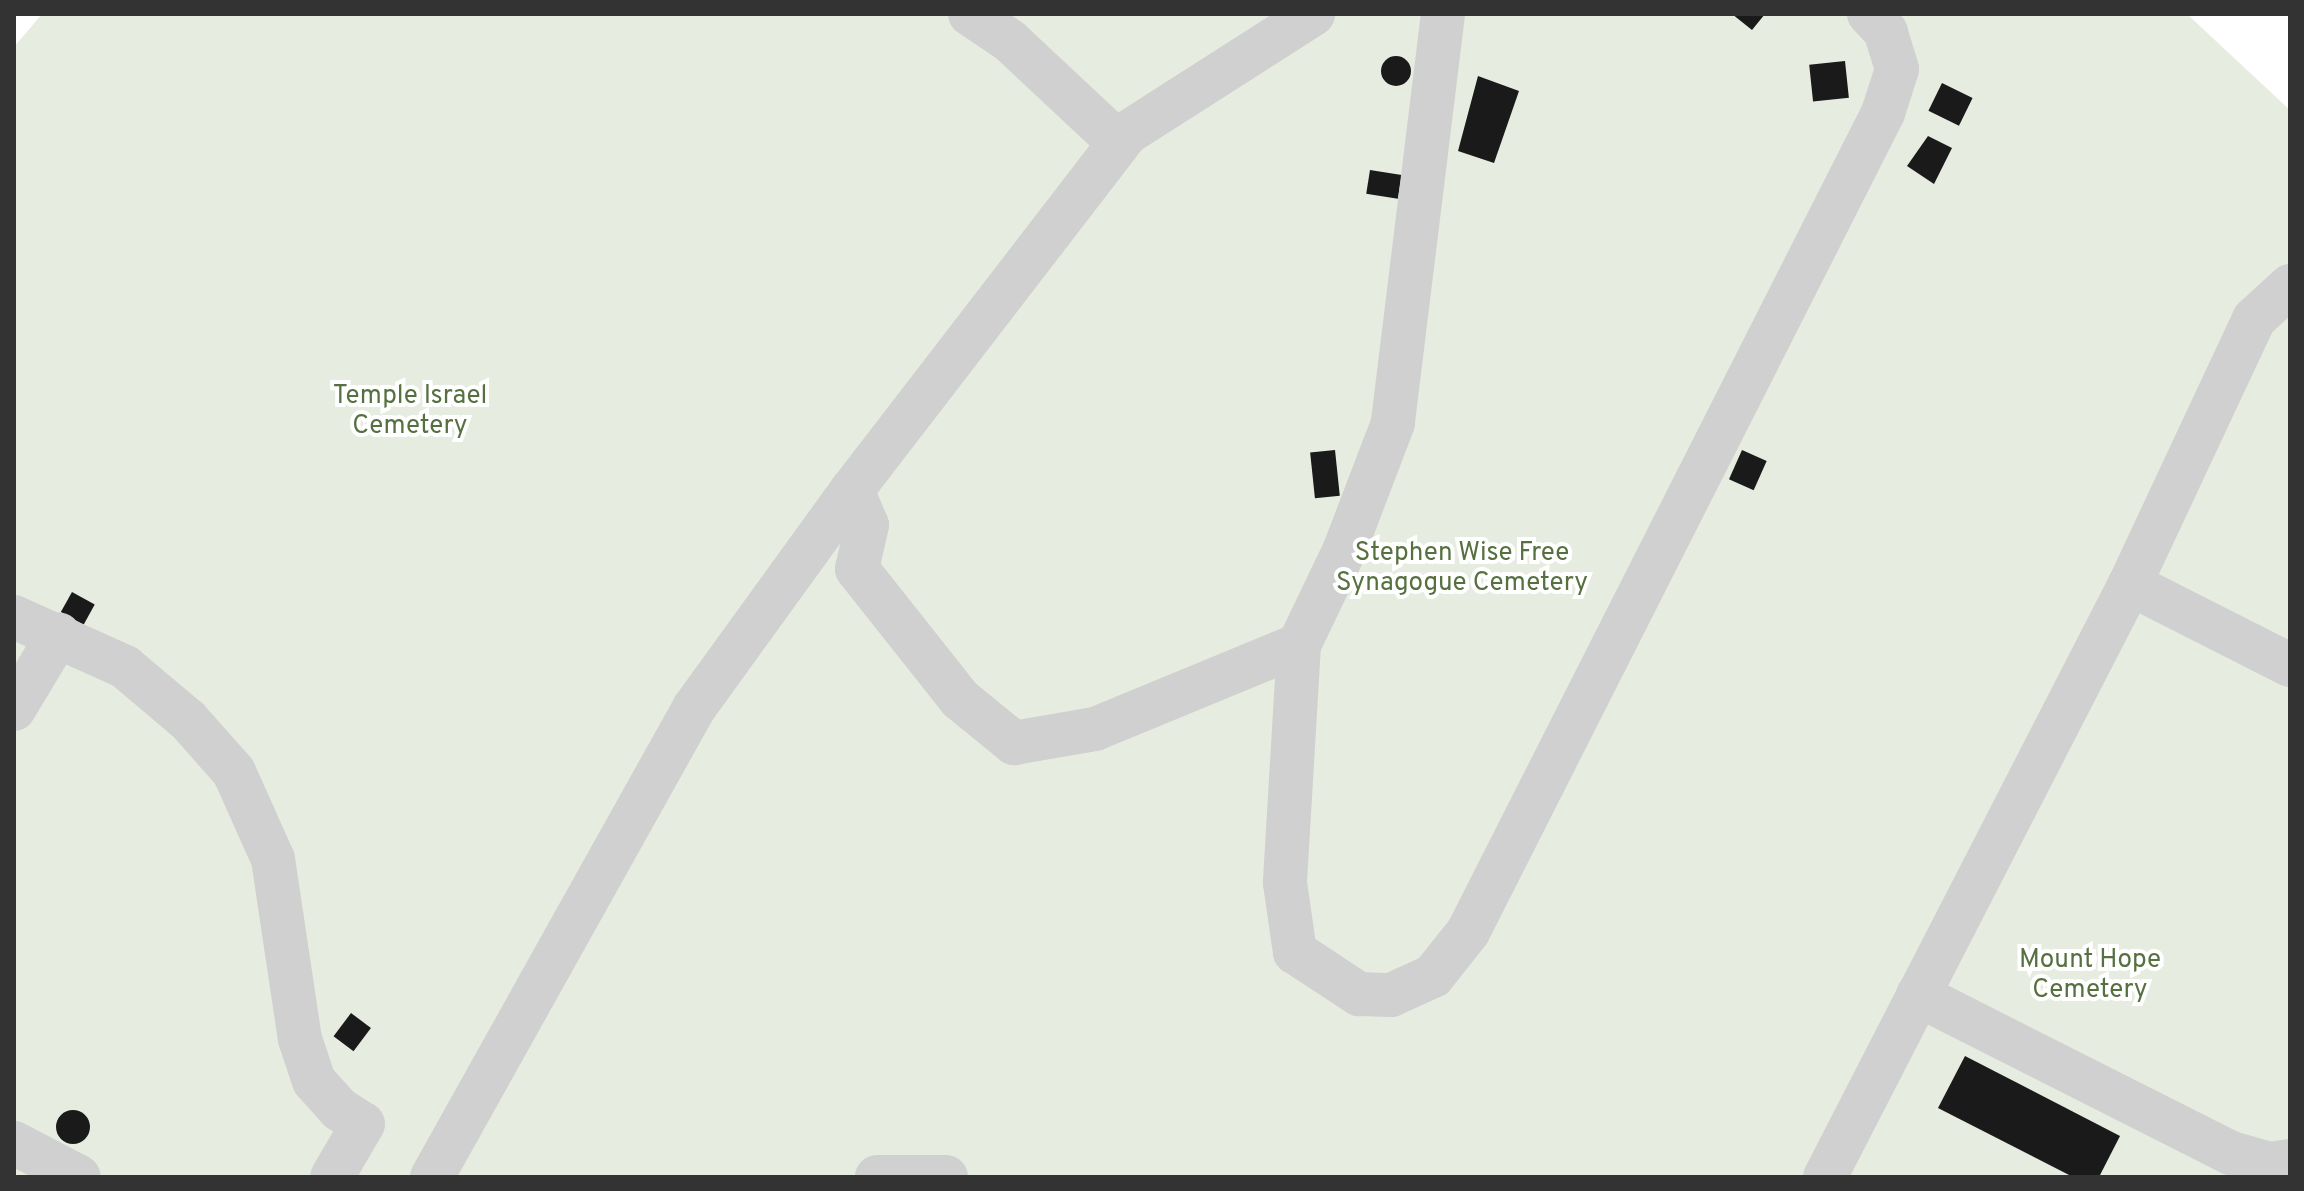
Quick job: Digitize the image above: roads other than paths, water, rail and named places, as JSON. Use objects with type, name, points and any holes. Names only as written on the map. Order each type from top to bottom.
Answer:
[{"type":"lane","points":[[970,14],[1010,41],[1119,143]]},
{"type":"lane","points":[[432,1177],[694,708],[852,490],[1119,143],[1313,14]]},
{"type":"lane","points":[[1443,14],[1393,423],[1345,549],[1299,645],[1285,883],[1295,952],[1359,994],[1391,995],[1433,976],[1468,932],[1863,153],[1897,69],[1886,32],[1869,14]]},
{"type":"lane","points":[[1825,1177],[2130,584],[2254,319],[2290,286]]},
{"type":"lane","points":[[852,490],[867,525],[857,569],[960,699],[1014,743],[1095,729],[1299,645]]},
{"type":"lane","points":[[2130,584],[2290,665]]},
{"type":"lane","points":[[14,617],[59,634],[125,667],[188,720],[234,772],[257,813],[273,859],[300,1039],[314,1081],[339,1109],[363,1124],[332,1177]]},
{"type":"lane","points":[[14,709],[59,634]]},
{"type":"lane","points":[[1918,995],[2231,1153],[2270,1164],[2290,1161]]},
{"type":"lane","points":[[14,1143],[79,1177]]},
{"type":"lane","points":[[877,1177],[946,1177]]},
{"type":"park label","name":"Temple Israel Cemetery","points":[[410,412]]},
{"type":"park label","name":"Stephen Wise Free Synagogue Cemetery","points":[[1462,569]]},
{"type":"park label","name":"Mount Hope Cemetery","points":[[2090,976]]}]
